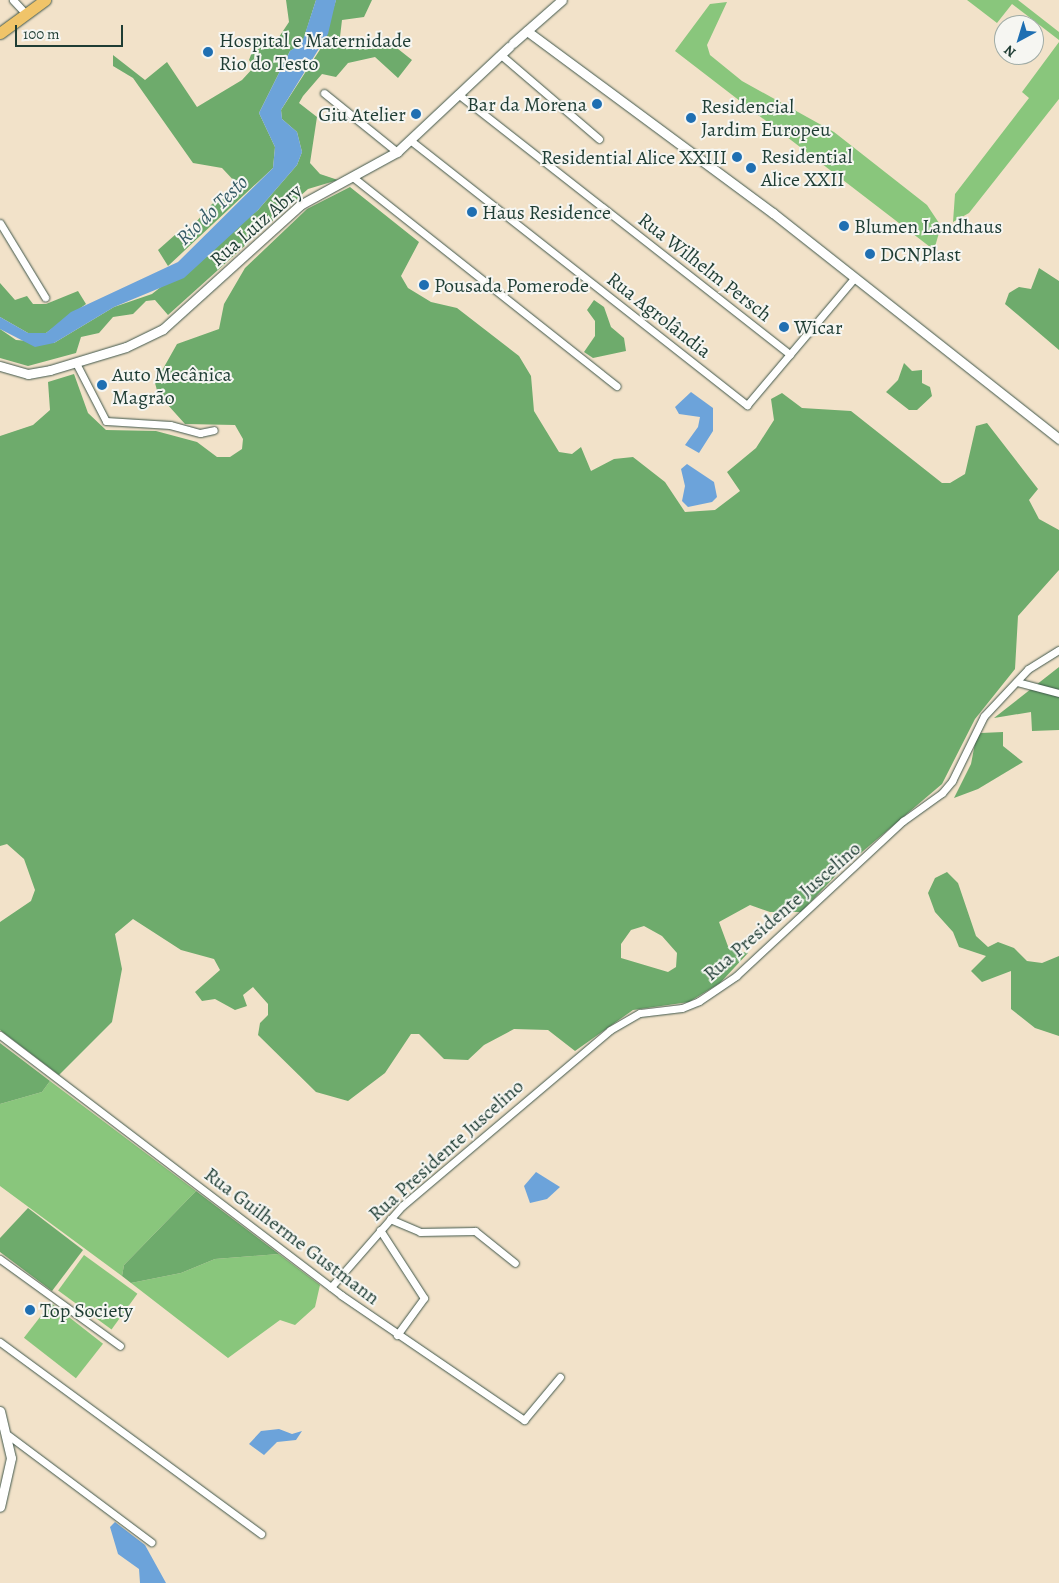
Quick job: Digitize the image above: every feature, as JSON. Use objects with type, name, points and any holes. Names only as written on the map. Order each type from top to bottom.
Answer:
[{"type":"main road","points":[[0,33],[45,0]]},
{"type":"street","points":[[13,0],[26,14]]},
{"type":"street","name":"Rua Luiz Abry","points":[[0,366],[28,374],[76,363],[163,329],[300,205],[354,178],[397,152],[500,55],[562,0]]},
{"type":"street","points":[[527,31],[855,277],[1059,438]]},
{"type":"street","points":[[500,55],[599,138]]},
{"type":"street","points":[[324,93],[397,152]]},
{"type":"street","name":"Rua Wilhelm Persch","points":[[458,94],[790,354]]},
{"type":"street","name":"Rua Agrolândia","points":[[410,140],[747,405],[790,354]]},
{"type":"street","points":[[354,178],[616,386]]},
{"type":"street","points":[[0,223],[45,297]]},
{"type":"street","points":[[790,354],[855,277]]},
{"type":"street","points":[[76,363],[106,421],[179,426],[200,433],[214,430]]},
{"type":"street","name":"Rua Presidente Juscelino","points":[[331,1287],[390,1219],[625,1019],[682,1008],[736,976],[903,821],[942,793],[952,781],[974,730],[1028,669],[1059,650]]},
{"type":"street","points":[[1017,682],[1059,693]]},
{"type":"street","name":"Rua Guilherme Gustmann","points":[[0,1035],[331,1287],[524,1420],[560,1376]]},
{"type":"street","points":[[390,1219],[420,1232],[475,1231],[516,1263]]},
{"type":"street","points":[[380,1230],[424,1298],[397,1334]]},
{"type":"street","points":[[0,1259],[120,1346]]},
{"type":"street","points":[[0,1342],[260,1534]]},
{"type":"street","points":[[0,1411],[8,1435],[11,1458],[0,1507]]},
{"type":"street","points":[[8,1435],[151,1542]]},
{"type":"green space","points":[[286,0],[316,0],[302,44],[290,51],[259,113],[275,147],[273,168],[168,266],[158,250],[176,234],[188,231],[212,204],[234,193],[237,184],[222,168],[193,163],[133,78],[113,66],[113,55],[145,80],[167,62],[197,107],[242,80],[254,67],[249,60],[254,47],[249,41],[258,37],[264,45],[277,40],[289,22]]},
{"type":"green space","points":[[336,0],[372,0],[364,17],[342,20],[340,37],[349,47],[359,43],[366,49],[381,48],[388,41],[412,60],[398,78],[375,57],[348,63],[336,77],[322,74],[303,96],[299,103],[317,117],[310,163],[320,174],[338,180],[308,189],[168,315],[155,300],[146,301],[133,314],[113,317],[99,333],[81,337],[76,353],[28,366],[0,358],[0,329],[16,340],[54,343],[114,307],[152,294],[258,210],[297,165],[302,152],[297,132],[282,119],[281,110],[321,48]]},
{"type":"green space","points":[[967,0],[1018,0],[1037,15],[1026,15],[1012,4],[1003,15],[994,15],[994,21]]},
{"type":"green space","points":[[727,2],[707,45],[710,55],[742,81],[834,132],[927,205],[941,226],[934,250],[675,51],[710,4]]},
{"type":"green space","points":[[1044,20],[1059,32],[1059,40],[1044,29]]},
{"type":"green space","points":[[1059,42],[1059,99],[969,213],[953,222],[955,194],[1029,98],[1022,92],[1042,65],[1044,65]]},
{"type":"green space","points":[[350,187],[419,242],[401,276],[408,288],[431,302],[457,308],[519,356],[531,376],[534,411],[559,452],[572,454],[581,447],[591,471],[614,459],[633,457],[665,482],[685,512],[715,510],[740,491],[727,472],[756,448],[774,420],[771,399],[782,393],[802,408],[851,411],[942,483],[950,483],[965,474],[976,426],[987,423],[1038,489],[1029,500],[1039,519],[1059,530],[1059,570],[1018,616],[1015,669],[975,719],[942,784],[842,869],[801,912],[770,912],[750,905],[719,922],[729,949],[748,953],[720,983],[689,1002],[633,1010],[575,1051],[548,1030],[514,1029],[484,1045],[468,1060],[444,1059],[419,1034],[411,1034],[385,1073],[348,1101],[316,1092],[258,1035],[260,1023],[268,1015],[268,1004],[253,987],[243,995],[247,1006],[235,1010],[215,999],[202,1001],[195,992],[220,970],[214,959],[181,950],[133,919],[115,934],[122,969],[112,1022],[59,1075],[0,1030],[0,922],[31,901],[35,890],[24,859],[7,844],[0,846],[0,436],[33,425],[50,410],[48,382],[74,374],[88,413],[106,430],[156,431],[197,442],[217,457],[230,457],[242,449],[243,439],[235,425],[185,424],[158,394],[155,383],[177,344],[219,329],[224,304],[245,268],[307,209]],"holes":[[[644,926],[662,936],[677,953],[676,967],[668,972],[621,958],[621,944],[631,930]]]},
{"type":"green space","points":[[1039,268],[1059,281],[1059,350],[1005,304],[1009,293],[1019,287],[1031,289]]},
{"type":"green space","points":[[0,283],[15,300],[27,296],[33,304],[46,304],[78,291],[86,304],[46,333],[28,333],[0,317]]},
{"type":"green space","points":[[594,300],[604,307],[611,327],[624,338],[626,351],[593,358],[584,352],[595,336],[595,321],[587,310]]},
{"type":"green space","points":[[904,363],[912,371],[922,370],[922,383],[930,387],[932,396],[917,410],[909,410],[886,392],[898,380]]},
{"type":"green space","points":[[1059,667],[1059,730],[1032,731],[1031,712],[994,718]]},
{"type":"green space","points":[[1003,732],[1003,746],[1023,762],[978,789],[954,798],[971,764],[976,738],[981,733]]},
{"type":"green space","points":[[947,872],[958,883],[976,936],[988,947],[998,942],[1014,948],[1027,961],[1042,963],[1059,956],[1059,1036],[1035,1028],[1011,1009],[1011,971],[982,982],[971,971],[986,956],[959,947],[953,932],[935,912],[928,893],[935,878]]},
{"type":"green space","points":[[0,1043],[50,1081],[42,1092],[0,1104]]},
{"type":"green space","points":[[50,1081],[196,1191],[124,1265],[122,1276],[0,1186],[0,1104],[42,1092]]},
{"type":"green space","points":[[196,1191],[279,1254],[215,1259],[181,1273],[131,1283],[122,1276],[124,1265]]},
{"type":"green space","points":[[28,1208],[83,1250],[52,1291],[0,1252],[0,1238]]},
{"type":"green space","points":[[279,1254],[320,1285],[315,1307],[295,1325],[280,1320],[228,1358],[131,1283],[181,1273],[215,1259]]},
{"type":"green space","points":[[84,1255],[137,1294],[112,1329],[58,1291]]},
{"type":"green space","points":[[51,1303],[103,1344],[76,1378],[24,1338]]},
{"type":"water","points":[[316,0],[336,0],[328,34],[281,110],[282,119],[297,132],[302,152],[297,165],[258,210],[184,278],[114,307],[54,343],[35,347],[0,329],[0,317],[28,333],[46,333],[71,312],[178,262],[273,168],[275,147],[259,113],[290,51],[302,43]]},
{"type":"water","points":[[691,392],[713,408],[713,431],[699,453],[685,445],[698,427],[700,417],[679,414],[675,407]]},
{"type":"water","points":[[687,464],[714,482],[717,497],[712,502],[688,507],[682,501],[685,486],[681,469]]},
{"type":"water","points":[[536,1172],[560,1187],[547,1199],[530,1203],[524,1186]]},
{"type":"water","points":[[279,1429],[292,1434],[302,1431],[296,1440],[277,1442],[264,1455],[249,1444],[261,1431]]},
{"type":"water","points":[[115,1522],[145,1545],[166,1583],[140,1583],[139,1569],[118,1554],[110,1527]]},
{"type":"place","name":"Hospital e Maternidade Rio do Testo","points":[[208,52]]},
{"type":"place","name":"Bar da Morena","points":[[597,104]]},
{"type":"place","name":"Giu Atelier","points":[[416,114]]},
{"type":"place","name":"Residencial Jardim Europeu","points":[[691,118]]},
{"type":"place","name":"Residential Alice XXIII","points":[[737,157]]},
{"type":"place","name":"Residential Alice XXII","points":[[751,168]]},
{"type":"place","name":"Haus Residence","points":[[472,212]]},
{"type":"place","name":"Blumen Landhaus","points":[[844,226]]},
{"type":"place","name":"DCNPlast","points":[[870,254]]},
{"type":"place","name":"Pousada Pomerode","points":[[424,285]]},
{"type":"place","name":"Wicar","points":[[784,327]]},
{"type":"place","name":"Auto Mecânica Magrão","points":[[102,385]]},
{"type":"place","name":"Top Society","points":[[30,1310]]},
{"type":"water label","name":"Rio do Testo","points":[[212,210]]}]
